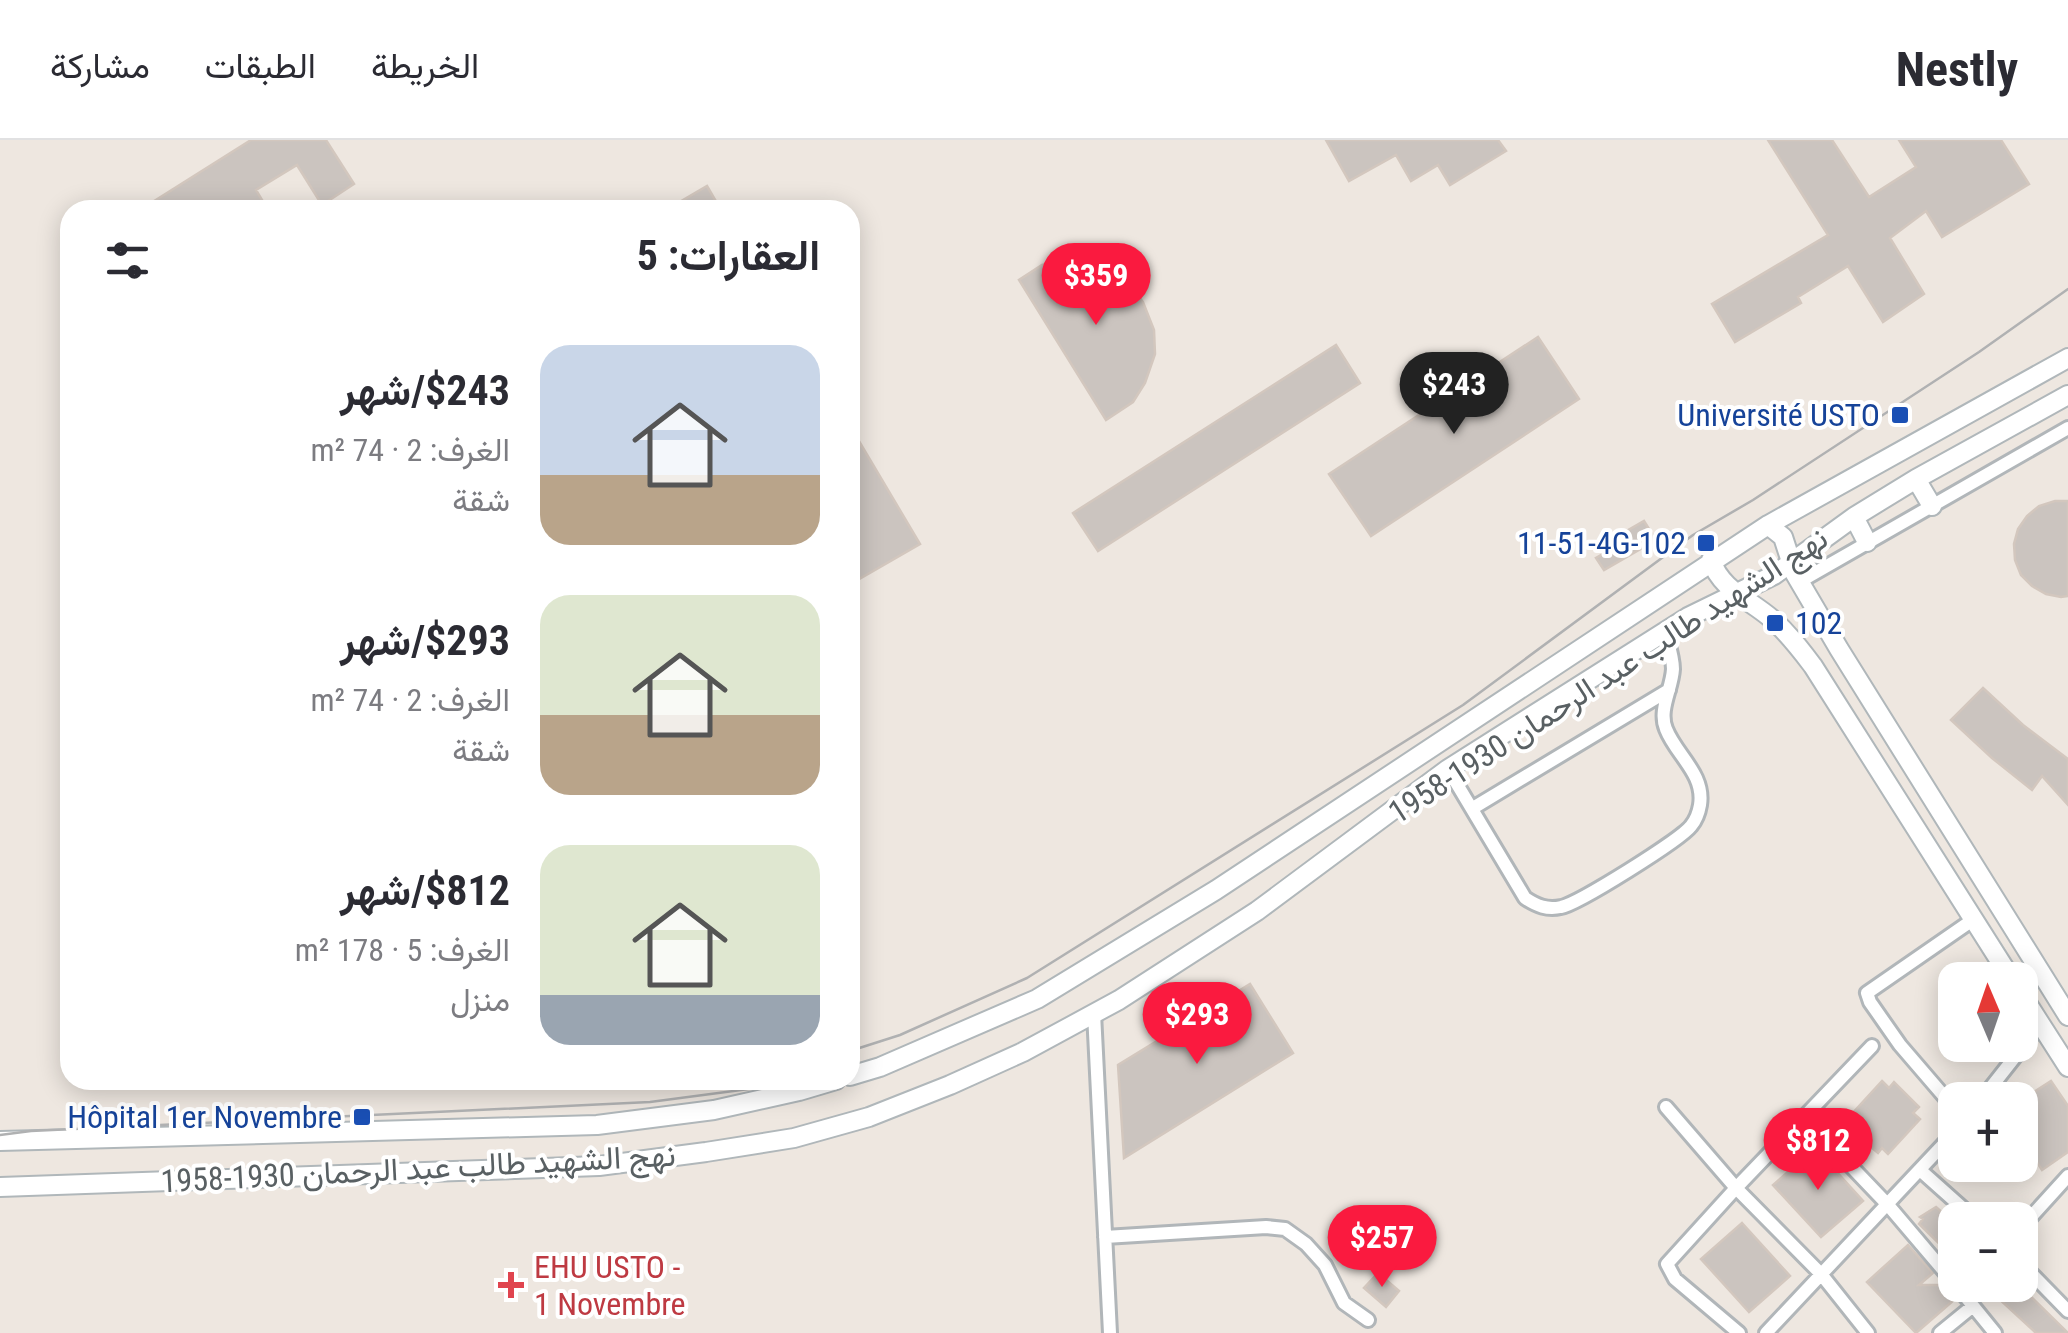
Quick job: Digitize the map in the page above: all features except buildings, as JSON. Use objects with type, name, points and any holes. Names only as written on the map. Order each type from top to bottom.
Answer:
[{"type":"main road","name":"نهج الشهيد طالب عبد الرحمان 1930-1958","points":[[860,1073],[1036,999],[1216,890],[1768,524],[2068,358]]},
{"type":"main road","name":"نهج الشهيد طالب عبد الرحمان 1930-1958","points":[[0,1187],[599,1166],[794,1138],[869,1117],[950,1086],[1119,1000],[1257,911],[1448,769],[1688,617],[1764,581],[1916,479],[2068,395]]},
{"type":"main road","points":[[1916,479],[1932,506]]},
{"type":"main road","points":[[1854,517],[1867,542]]},
{"type":"main road","points":[[1768,524],[1784,537],[1799,582],[1838,649],[2068,1016]]},
{"type":"main road","points":[[1711,560],[1718,578],[1783,629],[1813,666],[2001,962]]},
{"type":"main road","points":[[1813,666],[1838,649]]},
{"type":"main road","points":[[2038,1021],[2068,1068]]},
{"type":"main road","name":"نهج الشهيد طالب عبد الرحمان 1930-1958","points":[[0,1141],[597,1126],[714,1110],[802,1090]]},
{"type":"street","points":[[1799,582],[2068,428]]},
{"type":"street","points":[[1448,769],[1525,898],[1545,908],[1567,906],[1602,886],[1678,838],[1692,825],[1699,809],[1701,796],[1696,777],[1665,728],[1663,717],[1673,665],[1665,632]]},
{"type":"street","points":[[1473,808],[1669,690]]},
{"type":"street","points":[[1938,1089],[1900,1045],[1867,994],[1974,919]]},
{"type":"street","points":[[1094,1014],[1110,1333]]},
{"type":"street","points":[[1996,1082],[2040,1024]]},
{"type":"street","points":[[1739,1333],[1675,1279],[1667,1264],[1872,1046]]},
{"type":"street","points":[[1666,1106],[1736,1188],[1821,1274],[1868,1333]]},
{"type":"street","points":[[1804,1117],[1888,1204],[1938,1264]]},
{"type":"street","points":[[1766,1333],[1938,1150]]},
{"type":"street","points":[[1920,1170],[1956,1202]]},
{"type":"street","points":[[2038,1208],[2068,1176]]},
{"type":"street","points":[[1105,1237],[1285,1229],[1325,1265],[1344,1304],[1368,1320]]},
{"type":"street","points":[[2038,1280],[2068,1311]]},
{"type":"street","points":[[1970,1302],[1995,1333]]},
{"type":"street","points":[[1940,1333],[1973,1306]]},
{"type":"tram line","points":[[860,1048],[900,1035],[1027,978],[1463,705],[1693,535],[1979,352],[2068,289]]},
{"type":"tram line","points":[[0,1135],[650,1102],[741,1090]]},
{"type":"place","name":"Université USTO","points":[[1900,415]]},
{"type":"place","name":"11-51-4G-102","points":[[1706,543]]},
{"type":"place","name":"102","points":[[1775,623]]},
{"type":"place","name":"Hôpital 1er Novembre","points":[[362,1117]]},
{"type":"place","name":"EHU USTO - 1 Novembre","points":[[511,1285]]}]
